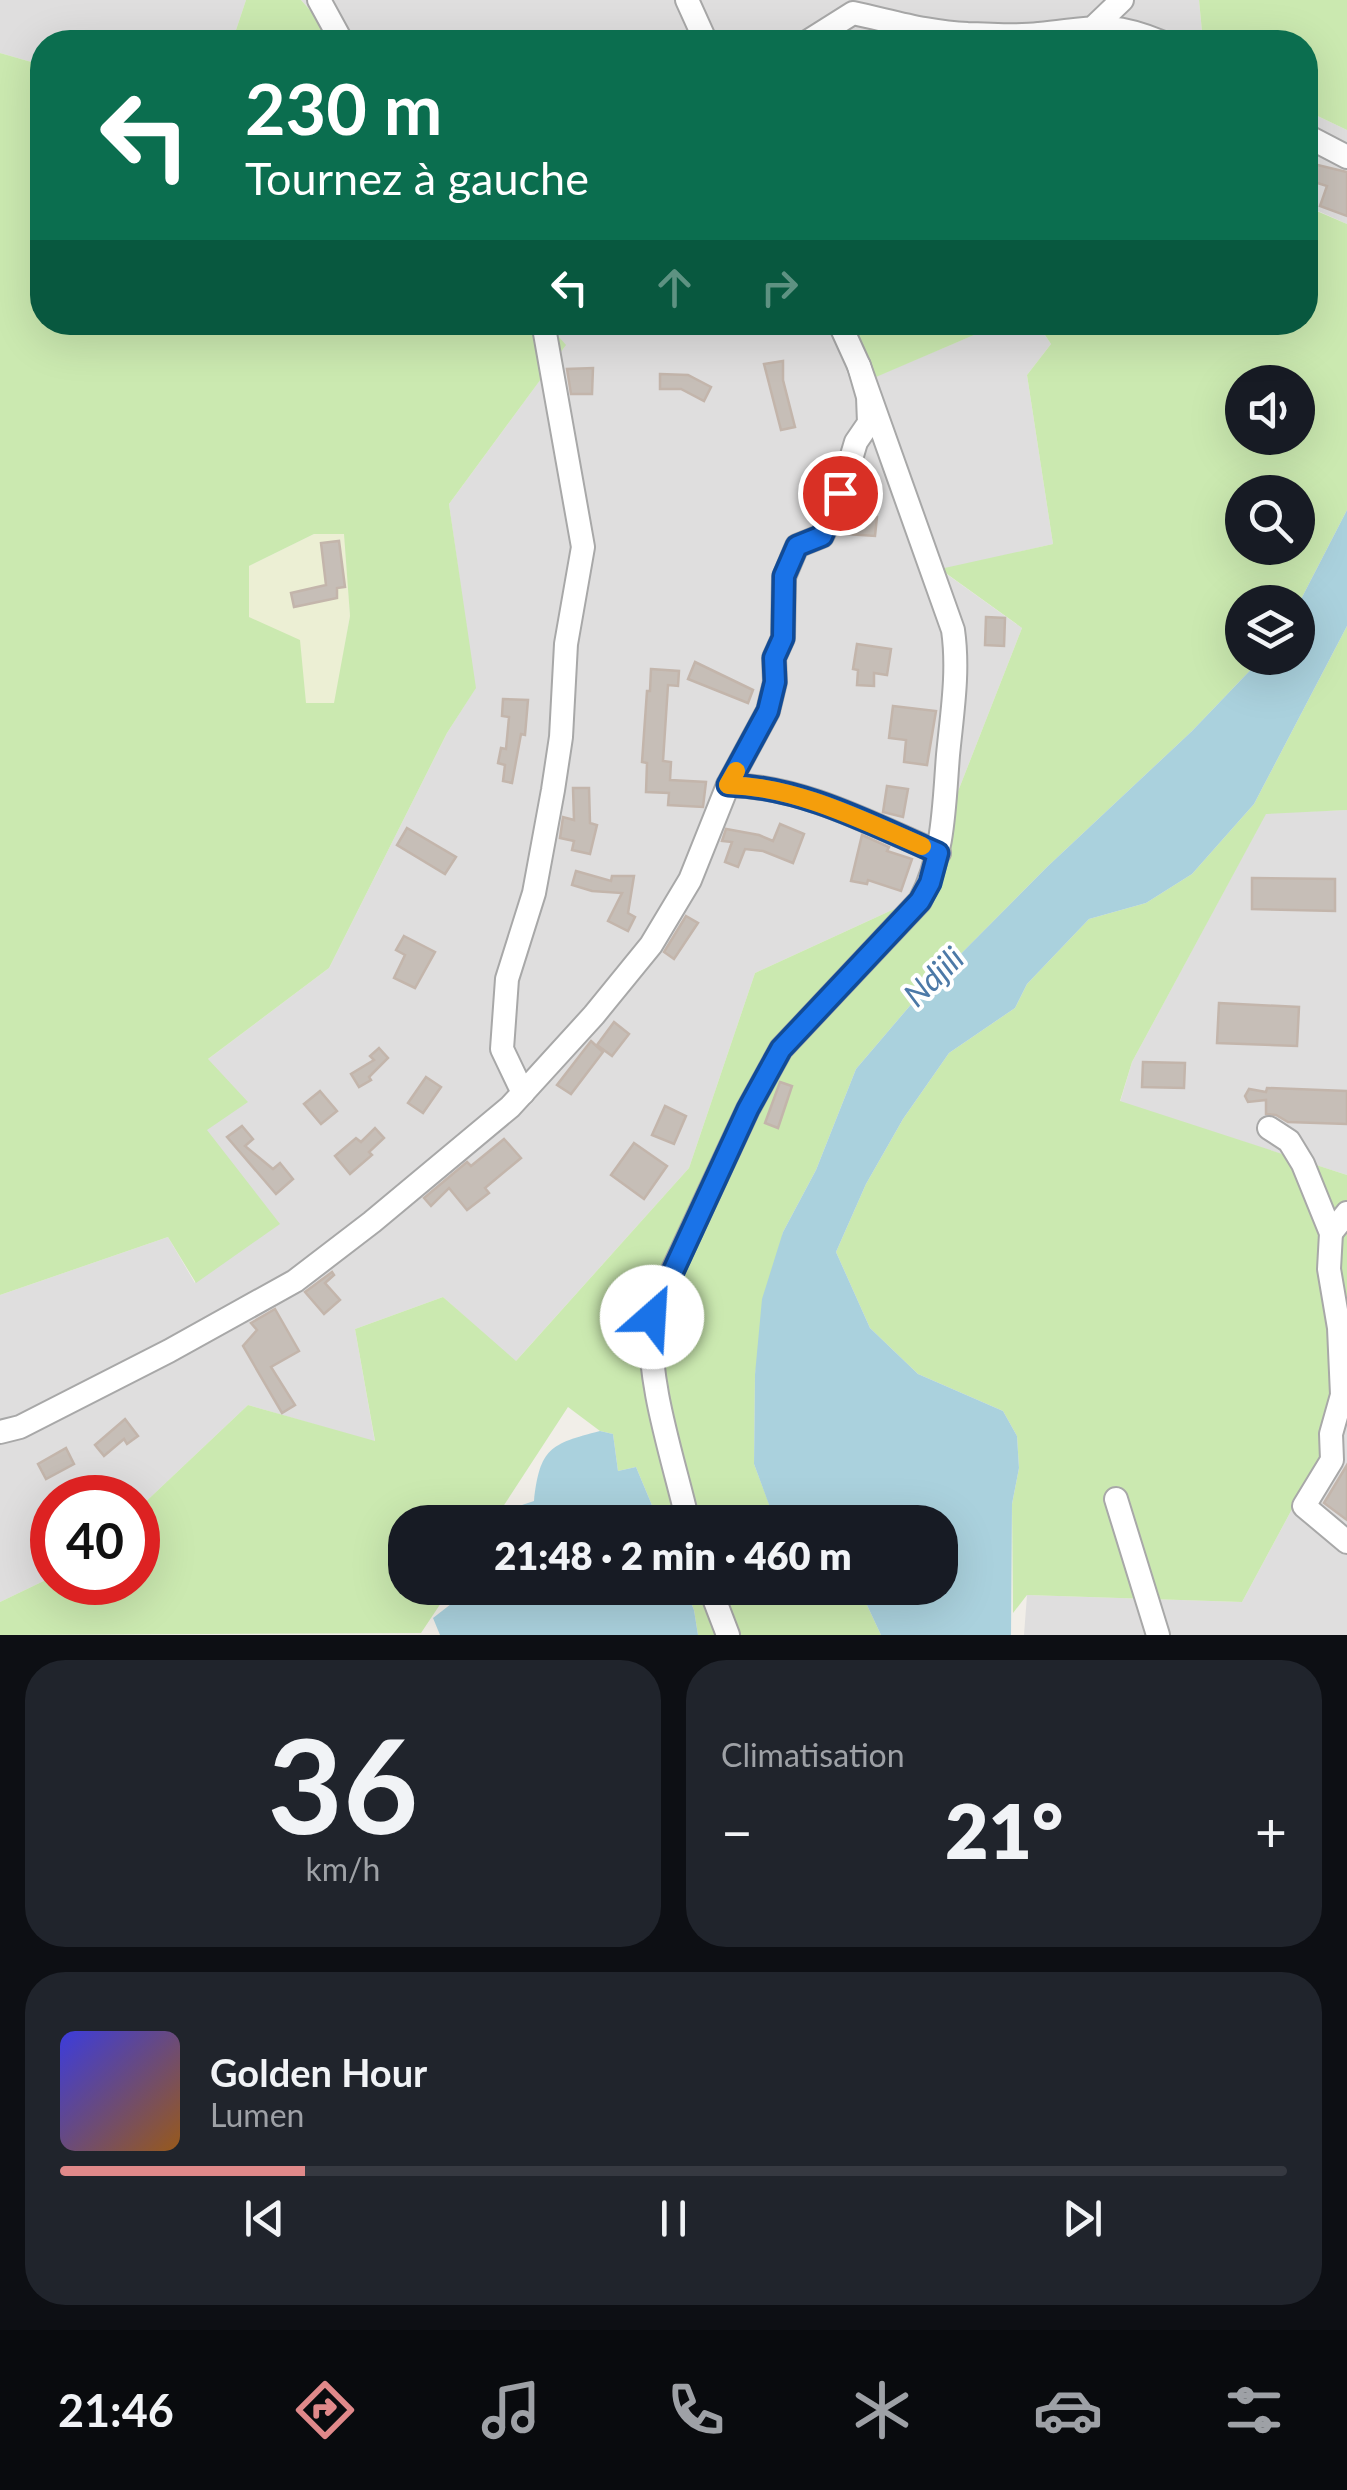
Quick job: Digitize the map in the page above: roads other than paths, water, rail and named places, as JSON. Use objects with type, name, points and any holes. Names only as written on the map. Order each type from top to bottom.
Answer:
[{"type":"street","points":[[319,0],[335,30]]},
{"type":"street","points":[[688,0],[701,30]]},
{"type":"street","points":[[1096,25],[1122,0]]},
{"type":"street","points":[[826,30],[853,13],[929,30]]},
{"type":"street","points":[[1066,30],[1096,25],[1127,30]]},
{"type":"street","points":[[1318,142],[1347,157]]},
{"type":"street","points":[[523,1093],[502,1049],[507,979],[534,892],[553,790],[561,737],[566,644],[584,547],[545,335]]},
{"type":"street","points":[[684,1505],[661,1406],[650,1337],[652,1317],[748,1109],[781,1049],[920,901],[930,883],[938,853],[956,672],[953,630],[860,366],[845,335]]},
{"type":"street","points":[[10,1429],[168,1351],[294,1280],[372,1222],[523,1093],[651,946],[690,880],[728,785],[768,711],[775,682],[774,658],[783,638],[784,576],[797,546],[822,536],[832,520],[856,442],[869,423],[868,397],[860,366]]},
{"type":"street","points":[[728,785],[792,793],[938,853]]},
{"type":"street","points":[[1269,1128],[1289,1141],[1303,1164],[1330,1233],[1329,1269],[1340,1328],[1342,1395],[1331,1434],[1332,1460],[1304,1506],[1347,1542]]},
{"type":"street","points":[[1330,1233],[1347,1212]]},
{"type":"street","points":[[1116,1499],[1158,1635]]},
{"type":"street","points":[[717,1605],[728,1635]]},
{"type":"water","points":[[1347,510],[1347,626],[1254,804],[1192,874],[1146,903],[1089,919],[1027,984],[1015,1008],[949,1053],[903,1119],[866,1184],[836,1252],[870,1328],[918,1374],[1003,1411],[1017,1436],[1011,1635],[881,1635],[867,1605],[958,1605],[958,1505],[769,1505],[754,1464],[755,1374],[762,1299],[783,1232],[816,1170],[856,1069],[914,1001],[1246,675],[1315,675],[1315,585],[1308,585]]},
{"type":"water","points":[[600,1431],[613,1434],[618,1471],[636,1467],[652,1505],[522,1505],[534,1501],[544,1459],[569,1440]]},
{"type":"water","points":[[450,1605],[692,1605],[698,1635],[440,1635],[433,1618]]},
{"type":"water label","name":"Ndjili","points":[[934,977]]}]
